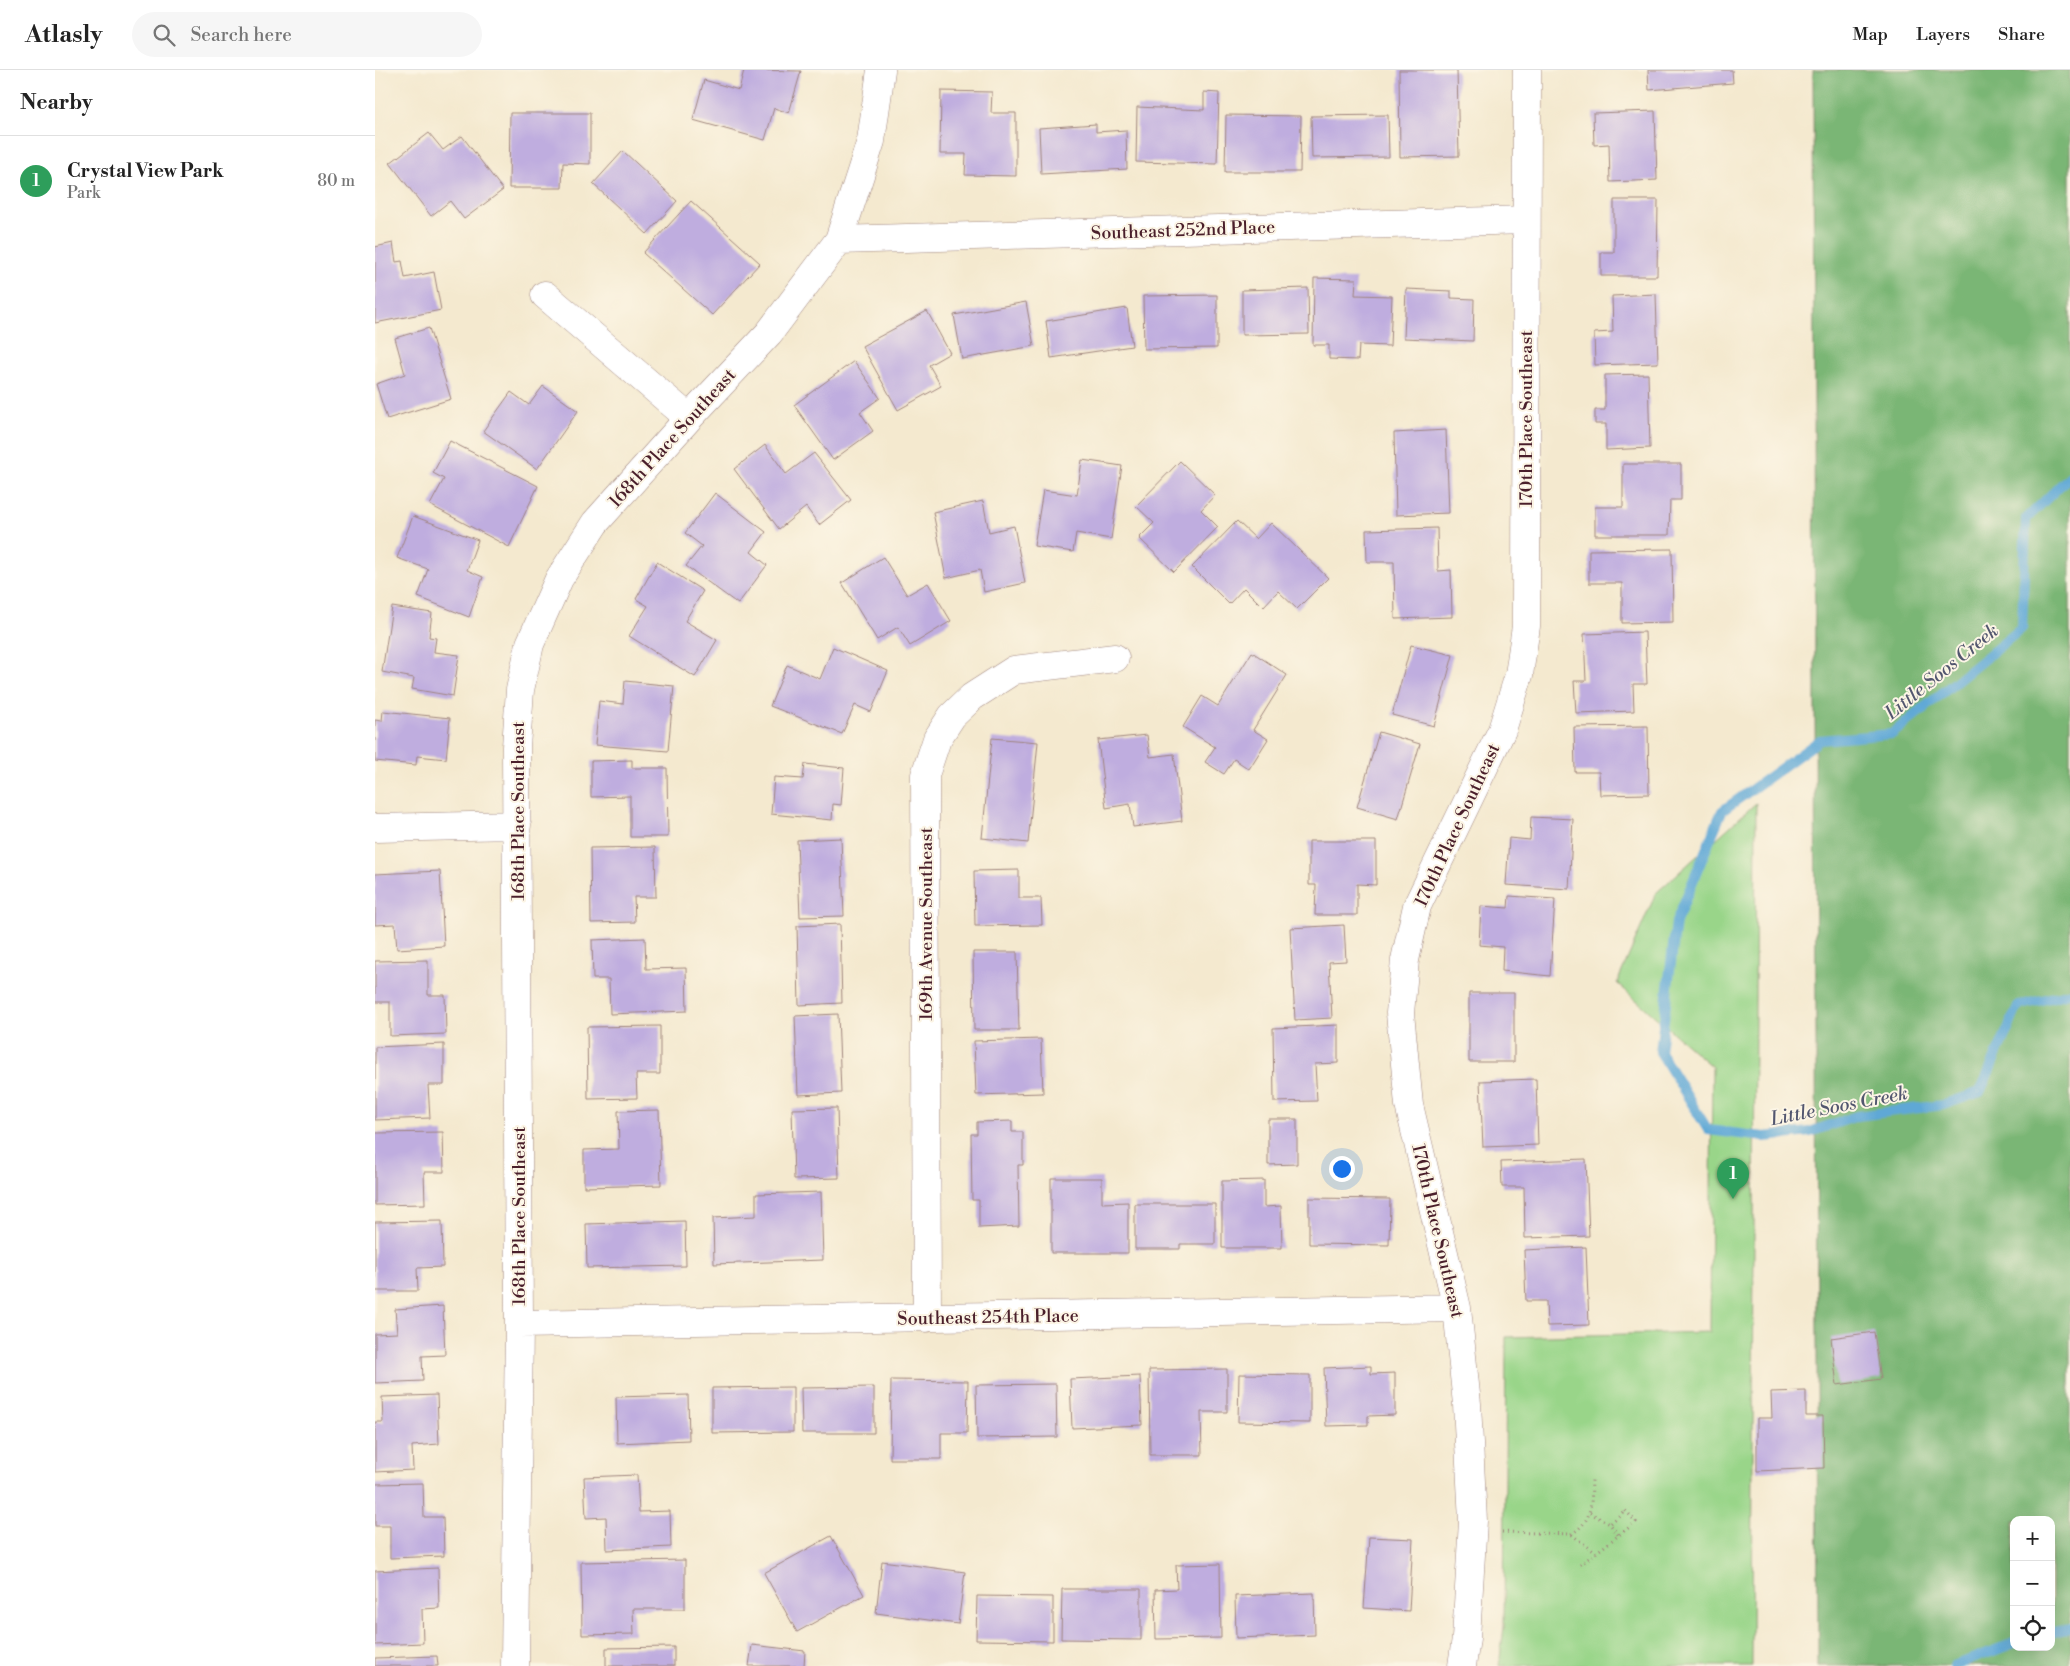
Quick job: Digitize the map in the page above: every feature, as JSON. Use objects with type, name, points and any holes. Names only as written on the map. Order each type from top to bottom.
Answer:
[{"type":"street","name":"168th Place Southeast","points":[[515,1666],[519,1324],[516,747],[520,700],[530,644],[559,580],[595,523],[689,418],[769,333],[839,240],[871,141],[881,70]]},
{"type":"street","name":"170th Place Southeast","points":[[1462,1666],[1466,1638],[1472,1531],[1467,1404],[1457,1308],[1409,1104],[1401,1013],[1405,960],[1417,906],[1502,730],[1519,675],[1526,626],[1527,70]]},
{"type":"street","name":"Southeast 252nd Place","points":[[839,240],[1526,220]]},
{"type":"street","points":[[545,295],[689,418]]},
{"type":"street","name":"169th Avenue Southeast","points":[[927,1318],[925,775],[937,739],[952,716],[972,697],[1014,670],[1115,658]]},
{"type":"street","points":[[375,828],[517,825]]},
{"type":"street","name":"Southeast 254th Place","points":[[519,1324],[1457,1308]]},
{"type":"path","points":[[1472,1531],[1571,1534],[1581,1529],[1590,1513],[1593,1479]]},
{"type":"path","points":[[1580,1565],[1636,1522],[1625,1510],[1610,1524]]},
{"type":"path","points":[[1590,1513],[1610,1524],[1619,1536]]},
{"type":"path","points":[[1571,1534],[1596,1553]]},
{"type":"green space","points":[[1813,70],[2070,70],[2070,1666],[1818,1666]]},
{"type":"green space","points":[[1756,803],[1752,1666],[1499,1666],[1504,1627],[1506,1337],[1710,1332],[1712,1067],[1617,983],[1656,893]]},
{"type":"building","points":[[744,70],[801,71],[789,113],[774,108],[765,140],[693,120],[704,80],[739,90]]},
{"type":"building","points":[[1399,70],[1457,70],[1459,156],[1400,157]]},
{"type":"building","points":[[1648,70],[1732,70],[1733,83],[1649,90]]},
{"type":"building","points":[[941,91],[992,92],[991,113],[1016,113],[1016,176],[965,175],[966,154],[940,154]]},
{"type":"building","points":[[1204,92],[1219,93],[1217,164],[1136,162],[1137,107],[1204,110]]},
{"type":"building","points":[[1655,111],[1657,180],[1610,182],[1609,144],[1594,145],[1593,113]]},
{"type":"building","points":[[510,113],[590,113],[590,164],[563,163],[562,188],[509,188]]},
{"type":"building","points":[[1226,115],[1301,116],[1300,172],[1225,172]]},
{"type":"building","points":[[1388,115],[1389,157],[1312,158],[1311,116]]},
{"type":"building","points":[[1096,124],[1096,132],[1126,130],[1127,169],[1041,174],[1039,128]]},
{"type":"building","points":[[429,133],[443,150],[462,136],[503,190],[464,219],[450,201],[431,216],[390,163]]},
{"type":"building","points":[[623,151],[677,201],[647,234],[593,184]]},
{"type":"building","points":[[1614,200],[1658,200],[1657,276],[1601,276],[1601,252],[1614,252]]},
{"type":"building","points":[[691,201],[760,263],[712,315],[643,253]]},
{"type":"building","points":[[393,243],[396,262],[402,261],[405,278],[434,272],[441,310],[375,323],[375,247]]},
{"type":"building","points":[[1314,278],[1356,279],[1355,295],[1392,296],[1390,346],[1359,345],[1358,360],[1329,359],[1329,345],[1313,345]]},
{"type":"building","points":[[1308,288],[1309,334],[1242,335],[1242,290]]},
{"type":"building","points":[[1406,289],[1451,291],[1451,298],[1474,299],[1473,341],[1404,338]]},
{"type":"building","points":[[1656,294],[1658,363],[1595,365],[1594,333],[1613,332],[1612,296]]},
{"type":"building","points":[[1217,295],[1217,348],[1144,349],[1143,296]]},
{"type":"building","points":[[1026,302],[1034,346],[962,359],[954,315]]},
{"type":"building","points":[[1127,308],[1132,346],[1051,358],[1046,321]]},
{"type":"building","points":[[927,311],[950,353],[929,365],[941,386],[898,410],[862,346]]},
{"type":"building","points":[[429,328],[451,399],[387,419],[376,384],[405,374],[395,338]]},
{"type":"building","points":[[854,361],[880,398],[860,412],[873,431],[833,460],[794,405]]},
{"type":"building","points":[[1648,374],[1650,448],[1606,450],[1606,424],[1595,424],[1595,410],[1605,410],[1605,375]]},
{"type":"building","points":[[543,386],[578,411],[537,469],[483,431],[511,392],[529,405]]},
{"type":"building","points":[[1446,430],[1449,513],[1396,515],[1394,433]]},
{"type":"building","points":[[450,441],[538,486],[509,547],[430,505],[444,479],[433,473]]},
{"type":"building","points":[[765,445],[786,474],[814,453],[851,500],[819,525],[806,507],[779,529],[734,469]]},
{"type":"building","points":[[1082,460],[1122,466],[1111,539],[1076,533],[1073,552],[1034,546],[1043,490],[1077,495]]},
{"type":"building","points":[[1180,461],[1215,495],[1201,510],[1218,527],[1174,572],[1139,538],[1154,523],[1136,506]]},
{"type":"building","points":[[1623,464],[1681,464],[1681,500],[1670,500],[1669,535],[1595,535],[1595,507],[1623,507]]},
{"type":"building","points":[[715,493],[766,532],[751,552],[767,565],[738,604],[686,566],[702,546],[685,533]]},
{"type":"building","points":[[983,501],[989,532],[1014,526],[1025,583],[984,592],[980,570],[946,578],[933,512]]},
{"type":"building","points":[[413,516],[478,540],[467,570],[483,577],[469,617],[418,597],[428,569],[397,558]]},
{"type":"building","points":[[1237,521],[1256,539],[1271,523],[1328,578],[1297,609],[1278,591],[1263,607],[1244,588],[1229,604],[1192,567]]},
{"type":"building","points":[[1437,528],[1438,571],[1451,570],[1452,617],[1395,619],[1394,562],[1367,562],[1366,530]]},
{"type":"building","points":[[1672,549],[1673,622],[1622,623],[1622,583],[1589,583],[1589,550]]},
{"type":"building","points":[[883,557],[907,595],[928,583],[951,621],[910,646],[898,627],[877,640],[842,583]]},
{"type":"building","points":[[657,562],[703,591],[685,621],[717,640],[695,677],[629,636],[648,606],[636,599]]},
{"type":"building","points":[[392,607],[432,613],[429,637],[436,638],[434,652],[459,655],[453,696],[412,689],[414,678],[382,672]]},
{"type":"building","points":[[1645,632],[1647,684],[1633,684],[1634,711],[1576,713],[1574,681],[1586,681],[1584,634]]},
{"type":"building","points":[[1411,645],[1453,655],[1434,726],[1392,715]]},
{"type":"building","points":[[833,647],[888,671],[871,712],[855,705],[842,734],[770,706],[787,665],[820,679]]},
{"type":"building","points":[[1252,652],[1287,675],[1253,730],[1268,739],[1249,769],[1234,759],[1224,774],[1205,762],[1215,747],[1183,727],[1202,696],[1218,706]]},
{"type":"building","points":[[625,681],[674,686],[668,751],[595,745],[599,701],[623,704]]},
{"type":"building","points":[[383,711],[450,718],[446,759],[417,756],[416,765],[375,761],[375,720],[382,721]]},
{"type":"building","points":[[1648,726],[1649,794],[1600,795],[1599,772],[1575,772],[1574,727]]},
{"type":"building","points":[[1379,732],[1420,744],[1398,819],[1357,807]]},
{"type":"building","points":[[1147,735],[1150,757],[1174,754],[1182,821],[1133,827],[1130,804],[1106,808],[1098,740]]},
{"type":"building","points":[[992,738],[1038,742],[1028,843],[982,838]]},
{"type":"building","points":[[632,760],[632,768],[667,768],[668,837],[630,837],[630,796],[591,797],[591,761]]},
{"type":"building","points":[[805,764],[844,768],[841,805],[833,804],[832,820],[771,814],[774,777],[803,779]]},
{"type":"building","points":[[1531,817],[1573,819],[1569,889],[1506,885],[1509,838],[1530,840]]},
{"type":"building","points":[[841,838],[844,916],[800,917],[797,840]]},
{"type":"building","points":[[1309,841],[1376,841],[1376,885],[1357,884],[1357,915],[1315,915],[1316,885],[1309,885]]},
{"type":"building","points":[[655,847],[656,897],[634,897],[635,922],[591,923],[590,848]]},
{"type":"building","points":[[1019,870],[1019,898],[1041,898],[1042,925],[975,926],[974,871]]},
{"type":"building","points":[[440,871],[444,946],[397,949],[395,924],[375,925],[375,874]]},
{"type":"building","points":[[1509,896],[1555,899],[1550,976],[1502,971],[1503,947],[1479,945],[1481,906],[1508,908]]},
{"type":"building","points":[[840,924],[842,1003],[799,1005],[797,926]]},
{"type":"building","points":[[1344,925],[1346,961],[1329,962],[1332,1018],[1295,1020],[1290,928]]},
{"type":"building","points":[[645,938],[646,969],[686,968],[687,1011],[610,1014],[609,979],[593,979],[592,940]]},
{"type":"building","points":[[973,952],[1017,952],[1019,1030],[974,1030]]},
{"type":"building","points":[[428,960],[428,995],[445,995],[446,1034],[390,1036],[390,1002],[375,1002],[375,961]]},
{"type":"building","points":[[1469,993],[1514,993],[1514,1062],[1469,1062]]},
{"type":"building","points":[[838,1014],[841,1093],[798,1095],[795,1016]]},
{"type":"building","points":[[1338,1025],[1338,1063],[1315,1064],[1317,1101],[1274,1102],[1273,1028]]},
{"type":"building","points":[[660,1026],[660,1074],[636,1074],[637,1098],[588,1099],[587,1027]]},
{"type":"building","points":[[1041,1039],[1043,1093],[976,1095],[974,1041]]},
{"type":"building","points":[[444,1044],[444,1085],[428,1085],[430,1118],[375,1120],[375,1047]]},
{"type":"building","points":[[1536,1079],[1538,1145],[1483,1147],[1480,1081]]},
{"type":"building","points":[[837,1108],[839,1178],[794,1179],[792,1109]]},
{"type":"building","points":[[659,1110],[661,1185],[584,1187],[584,1150],[619,1149],[618,1111]]},
{"type":"building","points":[[1268,1119],[1297,1119],[1297,1164],[1268,1165]]},
{"type":"building","points":[[1012,1121],[1012,1132],[1023,1132],[1023,1165],[1018,1165],[1019,1226],[979,1228],[979,1200],[972,1200],[971,1134],[977,1134],[977,1122]]},
{"type":"building","points":[[443,1132],[444,1172],[424,1172],[425,1204],[375,1205],[375,1133]]},
{"type":"building","points":[[1586,1159],[1589,1236],[1525,1238],[1524,1187],[1502,1187],[1501,1162]]},
{"type":"building","points":[[1051,1178],[1102,1178],[1102,1203],[1128,1202],[1128,1253],[1051,1253]]},
{"type":"building","points":[[1264,1180],[1264,1207],[1281,1206],[1282,1248],[1222,1248],[1222,1181]]},
{"type":"building","points":[[821,1192],[823,1260],[714,1264],[713,1218],[756,1216],[756,1194]]},
{"type":"building","points":[[1309,1198],[1390,1199],[1389,1245],[1309,1244]]},
{"type":"building","points":[[1135,1204],[1215,1204],[1215,1244],[1180,1244],[1180,1249],[1135,1249]]},
{"type":"building","points":[[442,1221],[443,1267],[417,1268],[418,1291],[375,1291],[375,1222]]},
{"type":"building","points":[[685,1221],[686,1266],[587,1268],[586,1224]]},
{"type":"building","points":[[1586,1247],[1589,1325],[1547,1326],[1546,1301],[1526,1301],[1524,1250]]},
{"type":"building","points":[[443,1306],[445,1355],[422,1356],[423,1381],[375,1383],[375,1334],[397,1333],[395,1309]]},
{"type":"building","points":[[1874,1332],[1881,1379],[1837,1385],[1831,1338]]},
{"type":"building","points":[[1371,1366],[1371,1374],[1395,1373],[1395,1415],[1368,1416],[1368,1425],[1326,1426],[1324,1368]]},
{"type":"building","points":[[1227,1369],[1227,1412],[1201,1412],[1202,1455],[1150,1455],[1149,1370]]},
{"type":"building","points":[[1239,1374],[1310,1375],[1310,1423],[1238,1422]]},
{"type":"building","points":[[1140,1376],[1142,1425],[1072,1428],[1070,1379]]},
{"type":"building","points":[[891,1380],[968,1381],[967,1433],[941,1433],[941,1459],[890,1459]]},
{"type":"building","points":[[1056,1384],[1057,1437],[977,1438],[976,1385]]},
{"type":"building","points":[[793,1387],[793,1432],[712,1433],[712,1388]]},
{"type":"building","points":[[874,1387],[874,1433],[802,1433],[801,1388]]},
{"type":"building","points":[[1806,1391],[1806,1416],[1823,1416],[1824,1468],[1757,1471],[1757,1418],[1772,1418],[1771,1392]]},
{"type":"building","points":[[437,1395],[439,1444],[412,1446],[413,1470],[375,1472],[375,1422],[383,1422],[382,1397]]},
{"type":"building","points":[[688,1395],[689,1440],[617,1443],[616,1397]]},
{"type":"building","points":[[637,1475],[639,1512],[670,1511],[671,1547],[607,1550],[606,1517],[586,1518],[584,1477]]},
{"type":"building","points":[[423,1483],[424,1517],[443,1517],[444,1556],[390,1558],[390,1526],[375,1526],[375,1484]]},
{"type":"building","points":[[831,1536],[864,1595],[797,1632],[764,1573]]},
{"type":"building","points":[[1369,1537],[1413,1539],[1409,1611],[1364,1608]]},
{"type":"building","points":[[685,1560],[685,1609],[633,1609],[634,1634],[582,1635],[581,1562]]},
{"type":"building","points":[[882,1561],[965,1572],[958,1624],[876,1613]]},
{"type":"building","points":[[1220,1564],[1221,1638],[1156,1639],[1155,1590],[1177,1589],[1176,1565]]},
{"type":"building","points":[[438,1568],[439,1608],[422,1609],[423,1643],[375,1645],[375,1571]]},
{"type":"building","points":[[1062,1589],[1141,1589],[1141,1640],[1061,1639]]},
{"type":"building","points":[[1314,1593],[1315,1635],[1236,1638],[1235,1596]]},
{"type":"building","points":[[977,1596],[1053,1597],[1053,1641],[976,1640]]},
{"type":"building","points":[[752,1645],[805,1651],[804,1666],[749,1666]]},
{"type":"building","points":[[674,1647],[674,1666],[606,1666],[606,1648]]},
{"type":"building","points":[[437,1656],[438,1666],[375,1666],[375,1658]]},
{"type":"waterway","name":"Little Soos Creek","points":[[2070,476],[2026,519],[2022,628],[1892,734],[1820,740],[1722,811],[1676,922],[1660,1052],[1708,1130],[1764,1137],[1810,1132],[1857,1116],[1943,1105],[1980,1092],[2018,1006],[2070,993]]},
{"type":"waterway","name":"Little Soos Creek","points":[[2055,1632],[2070,1628]]},
{"type":"waterway","name":"Little Soos Creek","points":[[1954,1666],[2010,1645]]},
{"type":"place","name":"Crystal View Park","points":[[1733,1199]]}]
